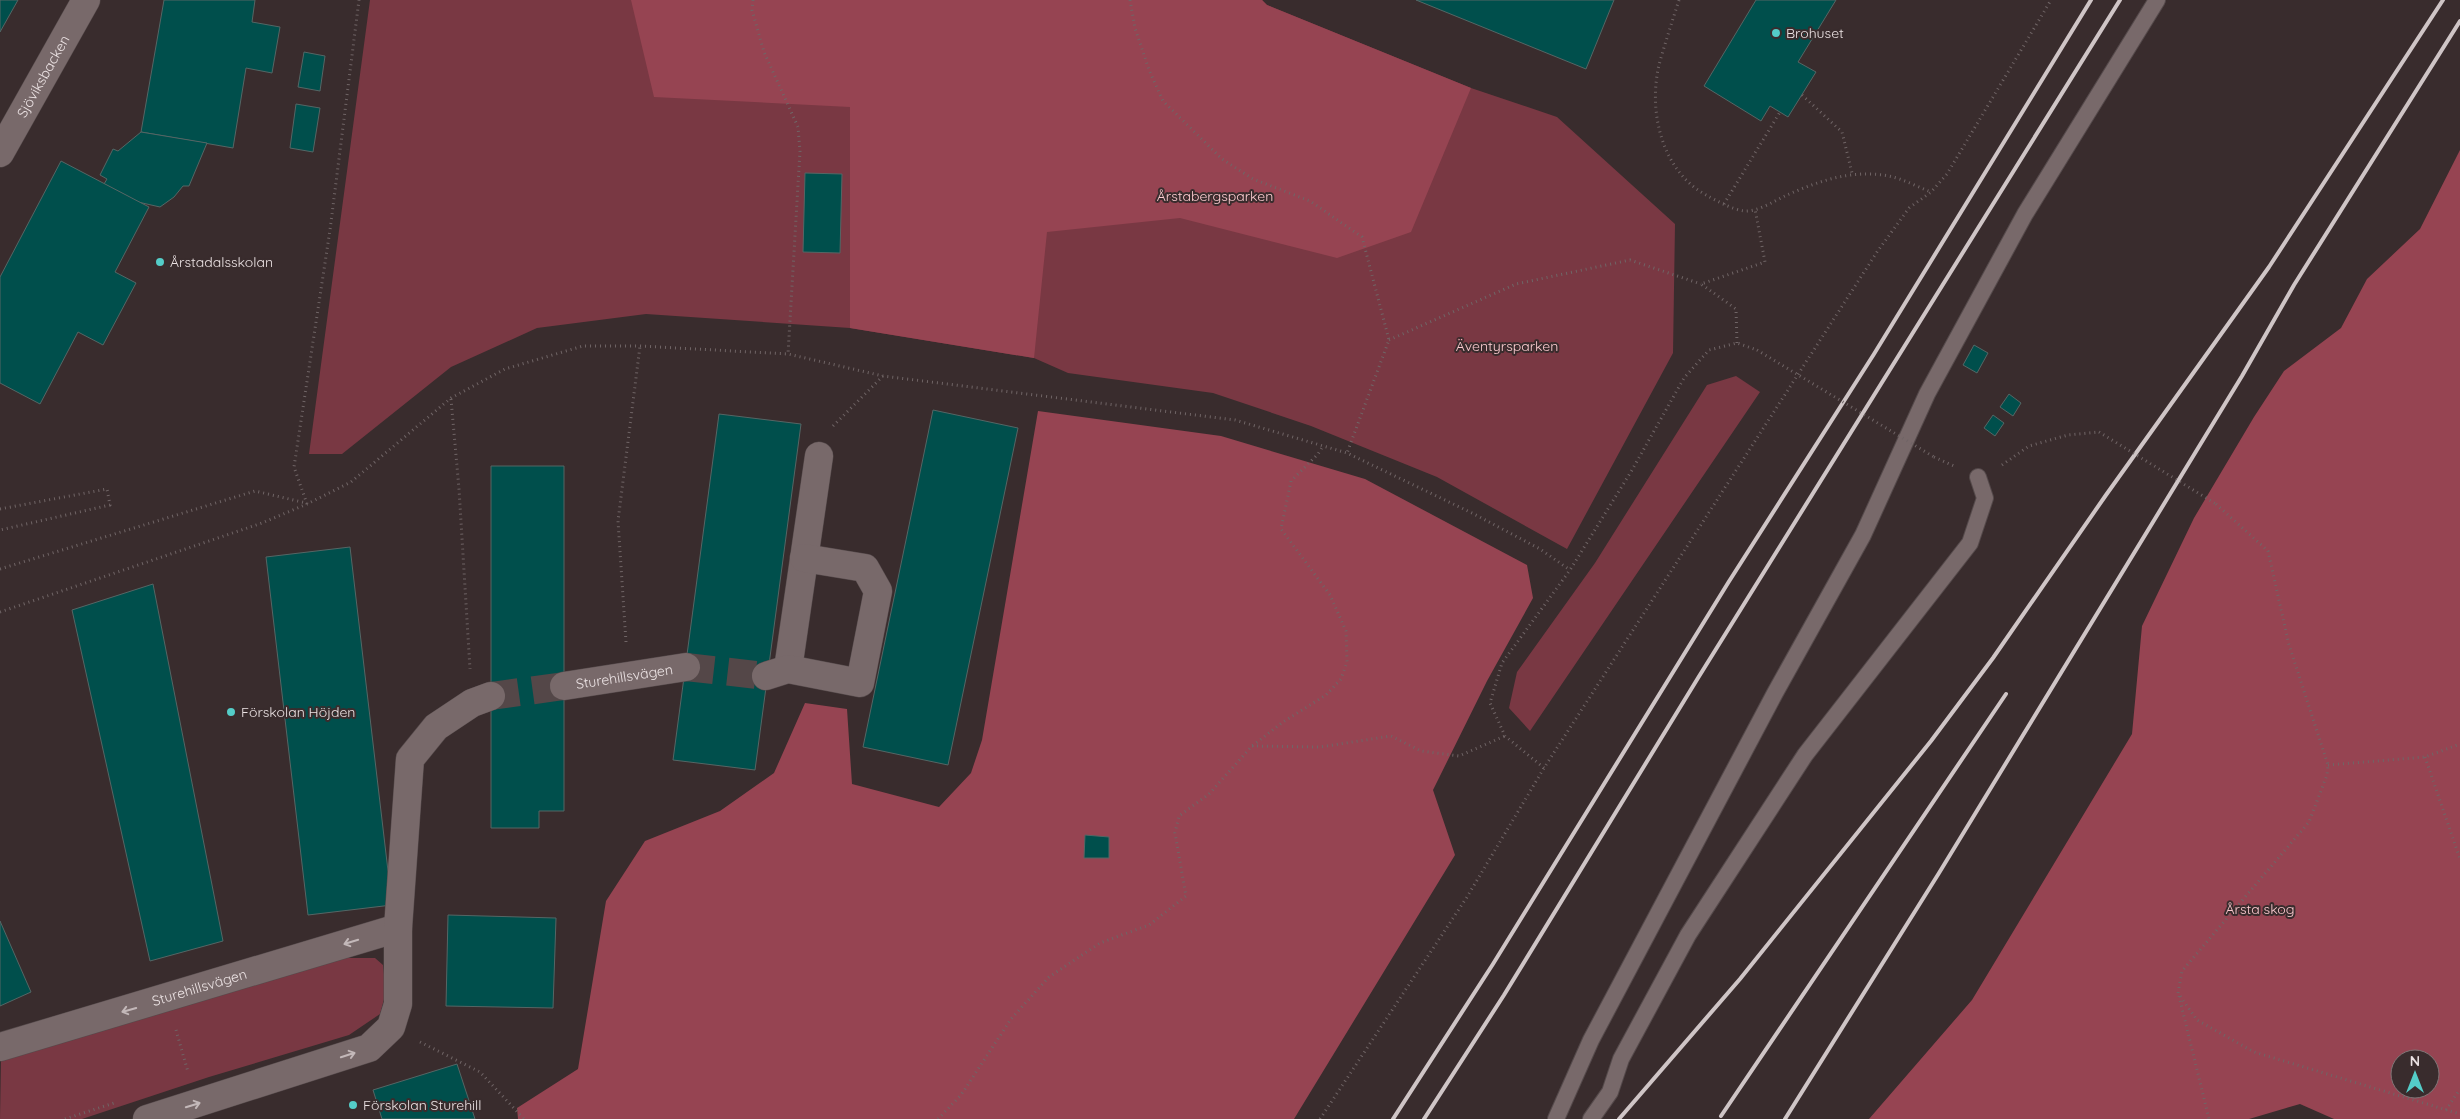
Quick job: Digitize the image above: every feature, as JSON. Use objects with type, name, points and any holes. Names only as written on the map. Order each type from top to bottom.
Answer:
[{"type":"street","name":"Sjöviksbacken","points":[[0,153],[86,0]]},
{"type":"street","points":[[804,558],[865,568],[878,591],[860,683],[777,673],[804,558],[819,456]]},
{"type":"street","name":"Sturehillsvägen","points":[[564,686],[686,667]]},
{"type":"street","points":[[147,1119],[369,1048],[391,1027],[398,1004],[398,928],[410,759],[436,727],[482,699]]},
{"type":"street","name":"Sturehillsvägen","points":[[0,1047],[398,928]]},
{"type":"lane","points":[[1556,1119],[1591,1040],[1775,692],[1863,535],[1927,394],[2025,214],[2157,0]]},
{"type":"lane","points":[[1591,1119],[1610,1092],[1621,1059],[1688,935],[1805,755],[1970,543],[1985,498],[1978,477]]},
{"type":"path","points":[[307,504],[294,467],[330,230],[359,0]]},
{"type":"path","points":[[753,0],[752,10],[764,52],[798,127],[800,151],[788,354]]},
{"type":"path","points":[[1130,0],[1138,36],[1163,101],[1222,159],[1253,179],[1310,201],[1362,237],[1389,340],[1348,453]]},
{"type":"path","points":[[1679,0],[1659,67],[1656,107],[1661,136],[1671,162],[1692,187],[1724,204],[1744,210],[1755,209],[1811,184],[1852,173],[1889,176],[1931,192]]},
{"type":"path","points":[[1320,1119],[1467,897],[1544,768],[1877,252],[1909,208],[1931,192],[1947,174],[2051,0]]},
{"type":"path","points":[[1802,95],[1842,132],[1852,173]]},
{"type":"path","points":[[1724,204],[1780,112]]},
{"type":"path","points":[[1701,284],[1765,262],[1755,209]]},
{"type":"path","points":[[1389,340],[1516,284],[1630,260],[1701,284],[1736,309],[1737,343]]},
{"type":"path","points":[[1544,768],[1505,736],[1490,702],[1502,663],[1570,570],[1632,470],[1684,378],[1709,350],[1737,343],[1757,350],[1934,457],[1978,477],[1999,467],[2029,446],[2068,435],[2099,432],[2216,504],[2268,551],[2289,644],[2328,766],[2327,775],[2310,822],[2182,971],[2178,993],[2209,1119]]},
{"type":"path","points":[[0,612],[262,523],[307,504],[351,482],[451,398],[505,369],[583,346],[640,346],[788,354],[883,376],[1235,420],[1348,453],[1499,527],[1540,549],[1570,570]]},
{"type":"path","points":[[628,675],[618,521],[640,346]]},
{"type":"path","points":[[819,456],[834,422],[883,376]]},
{"type":"path","points":[[451,398],[482,699]]},
{"type":"path","points":[[938,1119],[961,1095],[1011,1019],[1049,978],[1100,943],[1150,925],[1186,896],[1175,834],[1179,816],[1209,794],[1252,746],[1283,722],[1326,695],[1341,680],[1346,662],[1346,631],[1330,595],[1281,528],[1291,481],[1318,454],[1323,446]]},
{"type":"path","points":[[0,509],[107,489],[110,505],[0,530]]},
{"type":"path","points":[[0,569],[255,490],[307,504]]},
{"type":"path","points":[[1252,746],[1320,747],[1391,736],[1421,750],[1459,756],[1505,736]]},
{"type":"path","points":[[2328,766],[2425,757],[2460,744]]},
{"type":"path","points":[[2425,757],[2460,859]]},
{"type":"path","points":[[2178,993],[2197,1020],[2254,1052],[2460,1114]]},
{"type":"path","points":[[174,1024],[190,1078]]},
{"type":"path","points":[[480,1072],[524,1119]]},
{"type":"path","points":[[2446,1110],[2460,1088]]},
{"type":"path","points":[[65,1119],[119,1102]]},
{"type":"green space","name":"Årstabergsparken","points":[[370,0],[1262,0],[1267,5],[1471,88],[1557,117],[1675,224],[1673,353],[1567,549],[1437,477],[1311,426],[1213,393],[1068,373],[1034,358],[850,328],[646,314],[537,328],[451,367],[342,454],[309,454]]},
{"type":"green space","points":[[631,0],[1262,0],[1267,5],[1471,88],[1411,232],[1337,258],[1180,218],[1047,232],[1034,358],[850,328],[850,107],[654,97]]},
{"type":"green space","name":"Årsta skog","points":[[2460,150],[2460,1119],[2334,1119],[2300,1104],[2249,1119],[1869,1119],[1972,1000],[2132,734],[2142,626],[2194,518],[2254,417],[2284,371],[2341,328],[2367,279],[2420,229]]},
{"type":"green space","points":[[1736,376],[1760,392],[1530,731],[1509,708],[1517,672],[1595,563],[1707,385]]},
{"type":"green space","points":[[1038,411],[1221,436],[1365,479],[1527,565],[1533,598],[1487,681],[1433,790],[1455,855],[1294,1119],[518,1119],[517,1108],[578,1069],[606,901],[645,841],[720,811],[774,773],[805,703],[847,709],[852,784],[939,807],[971,773],[982,740]]},
{"type":"green space","points":[[327,958],[375,958],[383,965],[386,992],[380,1014],[349,1035],[209,1077],[82,1119],[0,1119],[1,1059]]},
{"type":"building","points":[[0,0],[18,0],[0,32]]},
{"type":"building","points":[[164,0],[255,0],[252,22],[280,27],[272,73],[246,68],[233,148],[141,132]]},
{"type":"building","points":[[1416,0],[1614,0],[1586,69]]},
{"type":"building","name":"Brohuset","points":[[1756,0],[1836,0],[1798,62],[1816,72],[1788,117],[1770,106],[1761,121],[1704,86]]},
{"type":"building","points":[[304,52],[325,56],[320,91],[298,87]]},
{"type":"building","points":[[296,104],[320,108],[313,152],[290,148]]},
{"type":"building","points":[[141,132],[207,143],[189,186],[183,186],[174,197],[160,207],[138,202],[104,184],[107,179],[100,175],[113,149],[118,151]]},
{"type":"building","points":[[61,161],[149,207],[115,272],[136,283],[103,345],[78,332],[40,404],[0,383],[0,277]]},
{"type":"building","points":[[805,173],[842,174],[840,253],[803,252]]},
{"type":"building","points":[[1974,345],[1988,353],[1977,373],[1963,365]]},
{"type":"building","points":[[2009,394],[2021,403],[2013,416],[2000,407]]},
{"type":"building","points":[[933,410],[1018,428],[948,765],[863,747]]},
{"type":"building","points":[[719,414],[801,424],[755,770],[673,760]]},
{"type":"building","points":[[1993,415],[2004,423],[1995,436],[1984,428]]},
{"type":"building","points":[[491,466],[564,466],[564,811],[539,811],[539,828],[491,828]]},
{"type":"building","points":[[350,547],[392,905],[308,915],[266,557]]},
{"type":"building","points":[[153,584],[223,941],[150,961],[72,610]]},
{"type":"building","points":[[1085,835],[1109,837],[1109,858],[1084,858]]},
{"type":"building","points":[[448,915],[556,918],[553,1008],[446,1006]]},
{"type":"building","points":[[0,921],[31,992],[0,1006]]},
{"type":"building","points":[[457,1064],[475,1119],[382,1119],[373,1090]]},
{"type":"tunnel","points":[[686,667],[766,676]]},
{"type":"tunnel","points":[[491,696],[564,686]]},
{"type":"railway","points":[[1393,1119],[1493,964],[1728,583],[1874,354],[2091,0]]},
{"type":"railway","points":[[1424,1119],[1504,995],[1698,678],[2120,0]]},
{"type":"railway","points":[[1619,1119],[1740,979],[1931,741],[1993,658],[2106,495],[2269,267],[2443,0]]},
{"type":"railway","points":[[1785,1119],[1939,873],[2242,376],[2294,285],[2460,21]]},
{"type":"railway","points":[[1721,1116],[2006,694]]},
{"type":"place","name":"Brohuset","points":[[1776,33]]},
{"type":"place","name":"Årstadalsskolan","points":[[160,262]]},
{"type":"place","name":"Förskolan Höjden","points":[[231,712]]},
{"type":"place","name":"Förskolan Sturehill","points":[[353,1105]]},
{"type":"park label","name":"Äventyrsparken","points":[[1507,346]]}]
